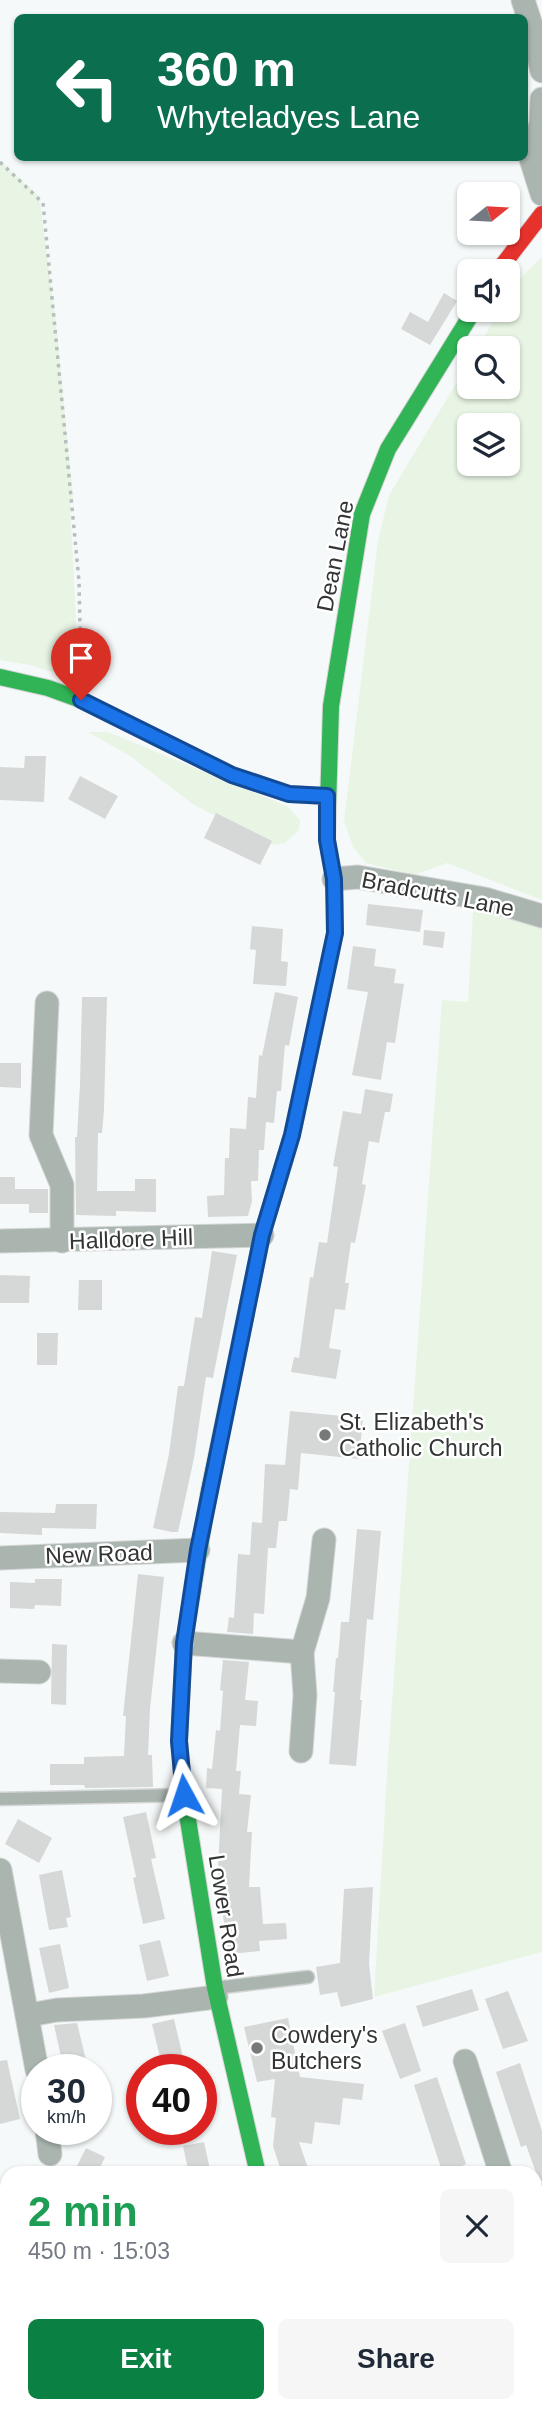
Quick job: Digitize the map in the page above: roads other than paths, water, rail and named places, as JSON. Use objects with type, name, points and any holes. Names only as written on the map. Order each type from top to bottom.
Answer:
[{"type":"street","points":[[528,16],[542,71]]},
{"type":"street","points":[[541,190],[531,159],[541,123],[542,99]]},
{"type":"street","points":[[507,259],[542,214]]},
{"type":"street","name":"Dean Lane","points":[[327,796],[331,706],[362,514],[388,449],[467,322]]},
{"type":"street","points":[[0,677],[48,688],[81,700],[232,775],[289,794],[327,796]]},
{"type":"street","name":"Lower Road","points":[[256,2166],[215,1992],[184,1795],[179,1741],[184,1643],[198,1550],[262,1235],[292,1135],[335,933],[334,879],[327,840],[327,796]]},
{"type":"street","name":"Bradcutts Lane","points":[[334,879],[358,877],[472,897],[542,916]]},
{"type":"street","points":[[47,1003],[41,1135],[62,1185],[62,1241]]},
{"type":"street","name":"Halldore Hill","points":[[0,1241],[262,1235]]},
{"type":"street","points":[[301,1751],[305,1695],[302,1652],[318,1598],[324,1540]]},
{"type":"street","name":"New Road","points":[[0,1558],[198,1550]]},
{"type":"street","points":[[184,1643],[302,1652]]},
{"type":"street","points":[[0,1671],[39,1672]]},
{"type":"street","points":[[8,1878],[35,2054]]},
{"type":"street","points":[[29,2015],[57,2010],[144,2006],[215,1992]]},
{"type":"street","points":[[465,2061],[498,2166]]},
{"type":"lane","points":[[0,1798],[184,1795]]},
{"type":"lane","points":[[215,1992],[308,1977]]},
{"type":"place","name":"St. Elizabeth's Catholic Church","points":[[325,1435]]},
{"type":"place","name":"Cowdery's Butchers","points":[[257,2048]]}]
